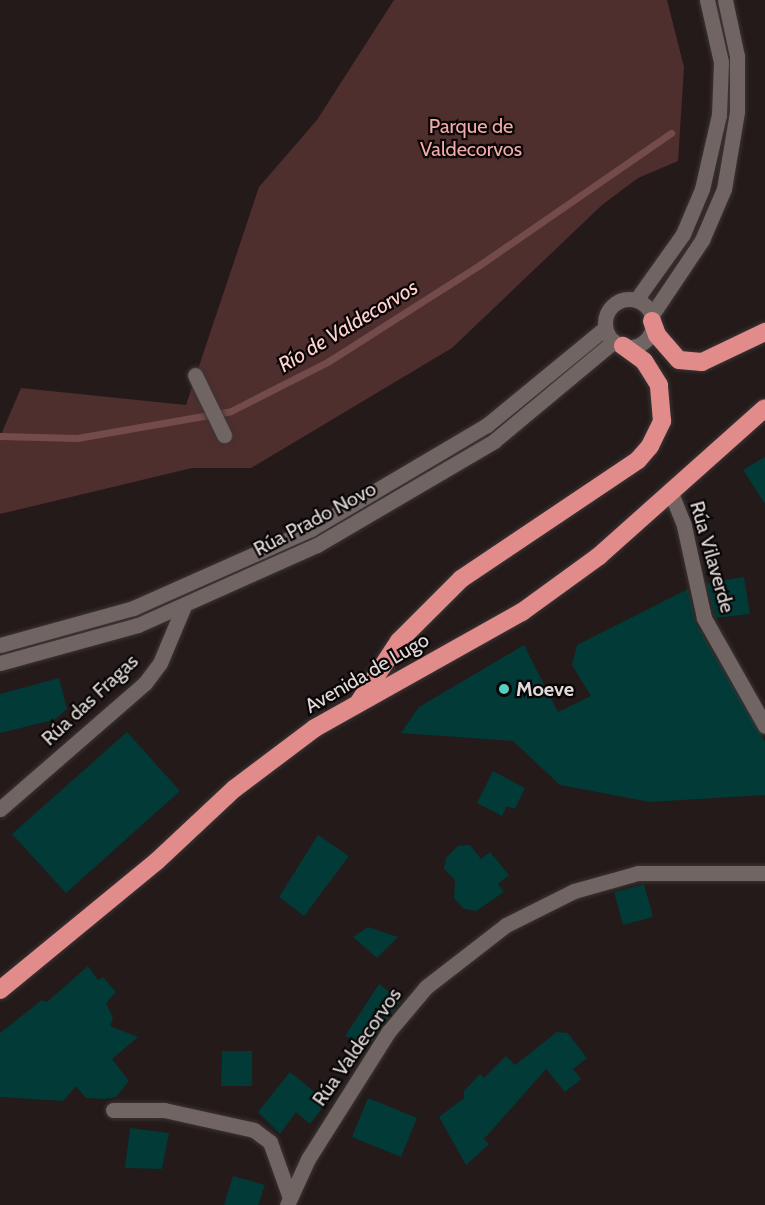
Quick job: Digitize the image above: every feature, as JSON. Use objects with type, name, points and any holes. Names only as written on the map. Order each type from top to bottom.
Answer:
[{"type":"highway","points":[[652,318],[657,335],[680,360],[702,362],[765,332]]},
{"type":"highway","points":[[359,703],[399,641],[461,579],[638,460],[650,446],[662,421],[659,385],[644,361],[618,344]]},
{"type":"highway","name":"Avenida de Lugo","points":[[0,990],[158,861],[234,789],[315,728],[522,612],[599,556],[765,408]]},
{"type":"street","points":[[706,0],[721,63],[719,115],[702,189],[684,234],[636,300],[614,303],[605,316],[605,328],[618,344],[643,341],[652,318],[702,240],[724,189],[737,112],[737,56],[725,0]]},
{"type":"street","points":[[636,300],[652,318]]},
{"type":"street","name":"Rúa Prado Novo","points":[[0,645],[134,608],[312,529],[487,425],[605,328]]},
{"type":"street","name":"Rúa Prado Novo","points":[[0,663],[98,638],[183,606],[317,545],[494,441],[618,344]]},
{"type":"street","points":[[195,375],[224,435]]},
{"type":"street","name":"Rúa Vilaverde","points":[[671,493],[684,526],[704,618],[765,726]]},
{"type":"street","name":"Rúa das Fragas","points":[[0,809],[145,683],[160,663],[183,606]]},
{"type":"street","name":"Rúa Valdecorvos","points":[[287,1202],[388,1031],[426,987],[506,925],[574,891],[638,873],[765,873]]},
{"type":"street","points":[[112,1110],[164,1110],[254,1130],[270,1142],[287,1202]]},
{"type":"green space","name":"Parque de Valdecorvos","points":[[394,0],[667,0],[684,67],[678,161],[638,178],[602,205],[452,348],[251,468],[192,468],[0,514],[0,437],[21,388],[186,405],[259,187],[317,120]]},
{"type":"building","points":[[765,457],[765,504],[743,470]]},
{"type":"building","points":[[744,577],[750,614],[715,618],[706,583]]},
{"type":"building","points":[[688,589],[696,623],[765,741],[765,795],[650,802],[560,785],[513,741],[401,733],[419,707],[524,645],[558,712],[591,696],[572,665],[577,645]]},
{"type":"building","points":[[59,678],[67,709],[54,720],[0,733],[0,694]]},
{"type":"building","points":[[127,732],[180,791],[66,893],[12,834]]},
{"type":"building","points":[[493,771],[525,788],[515,809],[507,806],[502,816],[477,803]]},
{"type":"building","points":[[318,835],[349,856],[304,916],[279,897]]},
{"type":"building","points":[[470,845],[481,859],[490,852],[509,875],[498,884],[504,892],[476,911],[464,909],[454,898],[455,880],[444,869],[446,858],[458,846]]},
{"type":"building","points":[[644,884],[653,917],[623,925],[614,892]]},
{"type":"building","points":[[368,927],[398,937],[377,958],[353,937]]},
{"type":"building","points":[[88,966],[98,980],[103,977],[116,992],[106,1003],[113,1018],[110,1026],[138,1037],[112,1059],[129,1081],[116,1097],[105,1099],[86,1098],[76,1086],[63,1101],[0,1097],[0,1033],[42,1000],[47,1002]]},
{"type":"building","points":[[379,984],[401,1001],[369,1045],[345,1036]]},
{"type":"building","points":[[557,1032],[568,1033],[587,1058],[573,1069],[581,1079],[565,1092],[546,1069],[484,1139],[489,1144],[466,1165],[439,1117],[464,1098],[464,1091],[480,1074],[484,1078],[506,1056],[515,1065]]},
{"type":"building","points":[[222,1051],[252,1051],[252,1086],[221,1086]]},
{"type":"building","points":[[290,1072],[327,1102],[310,1124],[296,1112],[280,1134],[258,1112]]},
{"type":"building","points":[[368,1098],[417,1118],[401,1157],[352,1137]]},
{"type":"building","points":[[130,1128],[169,1133],[162,1169],[125,1168]]},
{"type":"building","points":[[233,1176],[265,1185],[258,1205],[224,1205]]},
{"type":"waterway","name":"Río de Valdecorvos","points":[[0,436],[77,438],[231,411],[329,361],[481,264],[671,133]]},
{"type":"place","name":"Moeve","points":[[504,689]]}]
